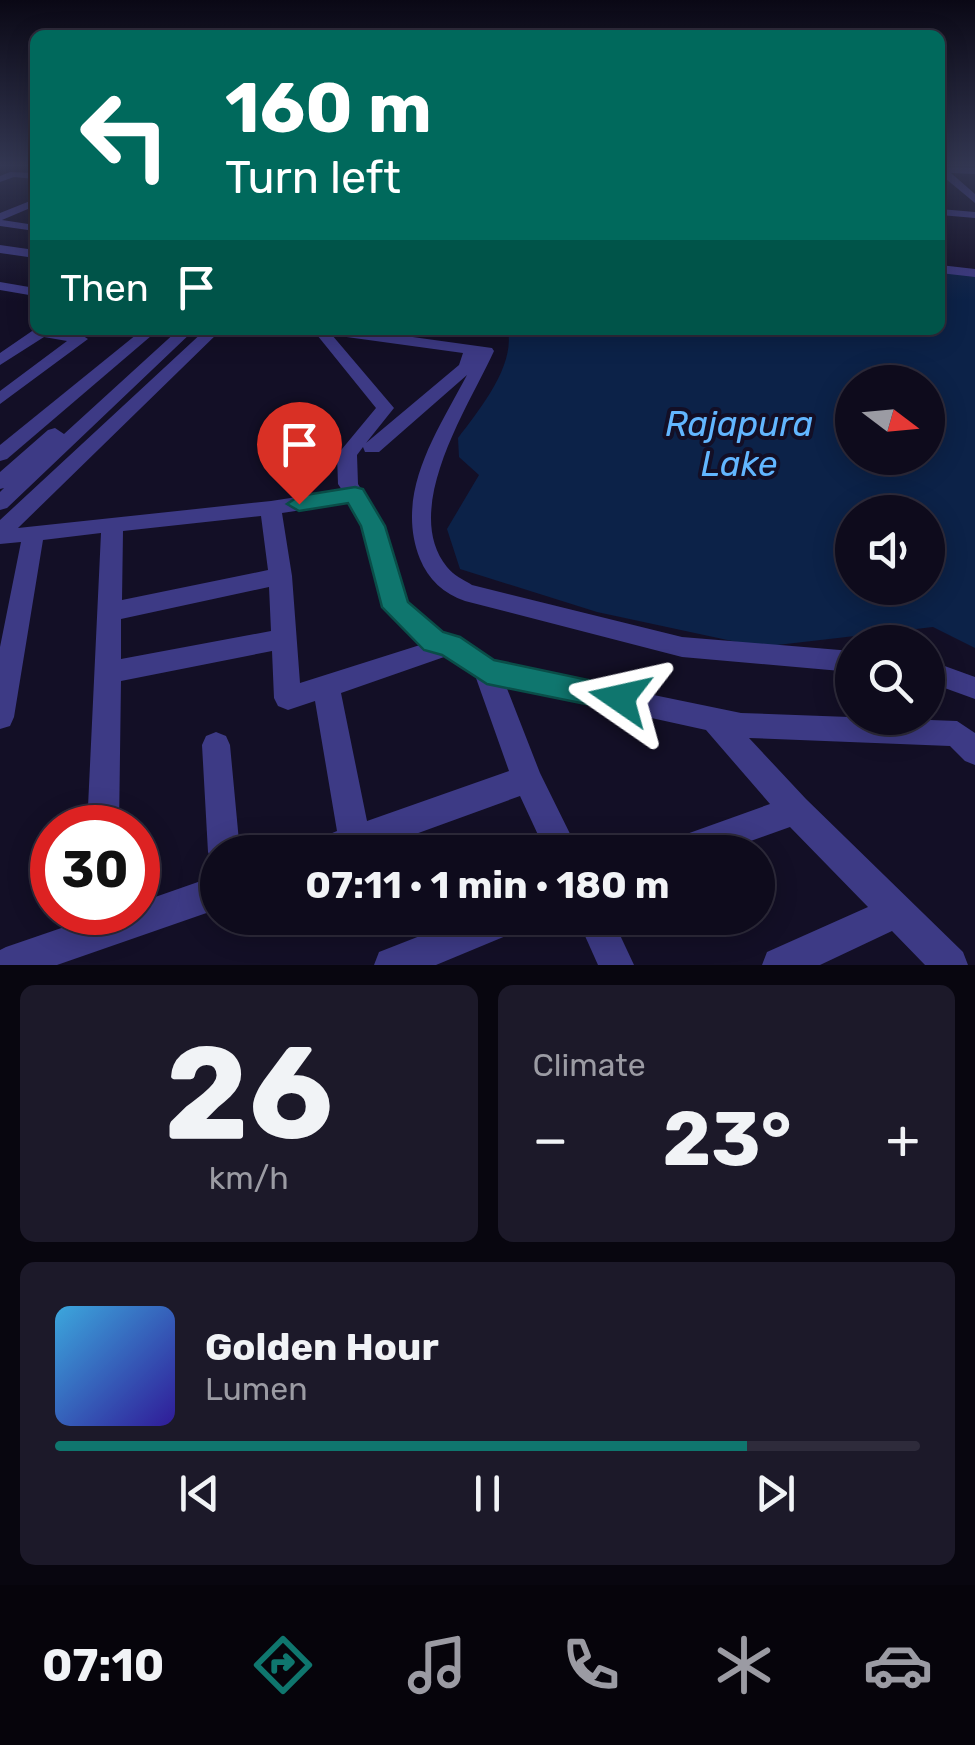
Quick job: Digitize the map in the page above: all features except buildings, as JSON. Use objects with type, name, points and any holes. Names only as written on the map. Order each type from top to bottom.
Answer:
[{"type":"street","points":[[945,212],[975,216]]},
{"type":"street","points":[[0,213],[30,226]]},
{"type":"street","points":[[0,249],[30,253]]},
{"type":"street","points":[[945,270],[975,274]]},
{"type":"street","points":[[0,286],[30,291]]},
{"type":"street","points":[[0,360],[37,335]]},
{"type":"street","points":[[0,399],[86,335]]},
{"type":"street","points":[[0,455],[144,335]]},
{"type":"street","points":[[0,483],[166,335]]},
{"type":"street","points":[[0,502],[182,335]]},
{"type":"street","points":[[0,535],[209,335]]},
{"type":"street","points":[[324,335],[385,408],[347,455],[348,484],[373,526],[396,607],[434,642],[450,645],[487,671],[742,725],[956,734],[975,752]]},
{"type":"street","points":[[358,335],[423,346],[483,343]]},
{"type":"street","points":[[372,448],[466,367],[483,343]]},
{"type":"street","points":[[483,343],[432,458],[420,524],[436,571],[465,592],[501,604],[682,647],[835,660]]},
{"type":"street","points":[[0,535],[271,508],[355,494]]},
{"type":"street","points":[[271,508],[288,698],[450,645]]},
{"type":"street","points":[[104,805],[112,524]]},
{"type":"street","points":[[0,717],[33,534]]},
{"type":"street","points":[[109,612],[280,576]]},
{"type":"street","points":[[110,672],[284,638]]},
{"type":"street","points":[[487,671],[526,779],[554,835]]},
{"type":"street","points":[[945,677],[975,688]]},
{"type":"street","points":[[326,687],[354,835]]},
{"type":"street","points":[[714,719],[795,810],[950,965]]},
{"type":"street","points":[[216,745],[223,835]]},
{"type":"street","points":[[372,835],[526,779]]},
{"type":"street","points":[[725,835],[795,810]]},
{"type":"street","points":[[160,907],[200,897]]},
{"type":"street","points":[[780,965],[898,911]]},
{"type":"street","points":[[6,965],[72,935]]},
{"type":"street","points":[[392,965],[466,935]]},
{"type":"street","points":[[602,935],[616,965]]},
{"type":"water","name":"Rajapura Lake","points":[[945,269],[975,273],[975,648],[945,633],[945,625],[835,625],[835,638],[760,647],[597,612],[460,569],[447,529],[479,475],[459,457],[458,438],[485,401],[506,359],[508,335],[945,335]]},
{"type":"route","points":[[299,504],[355,494],[373,526],[396,607],[434,642],[450,645],[487,671],[620,698]]}]
